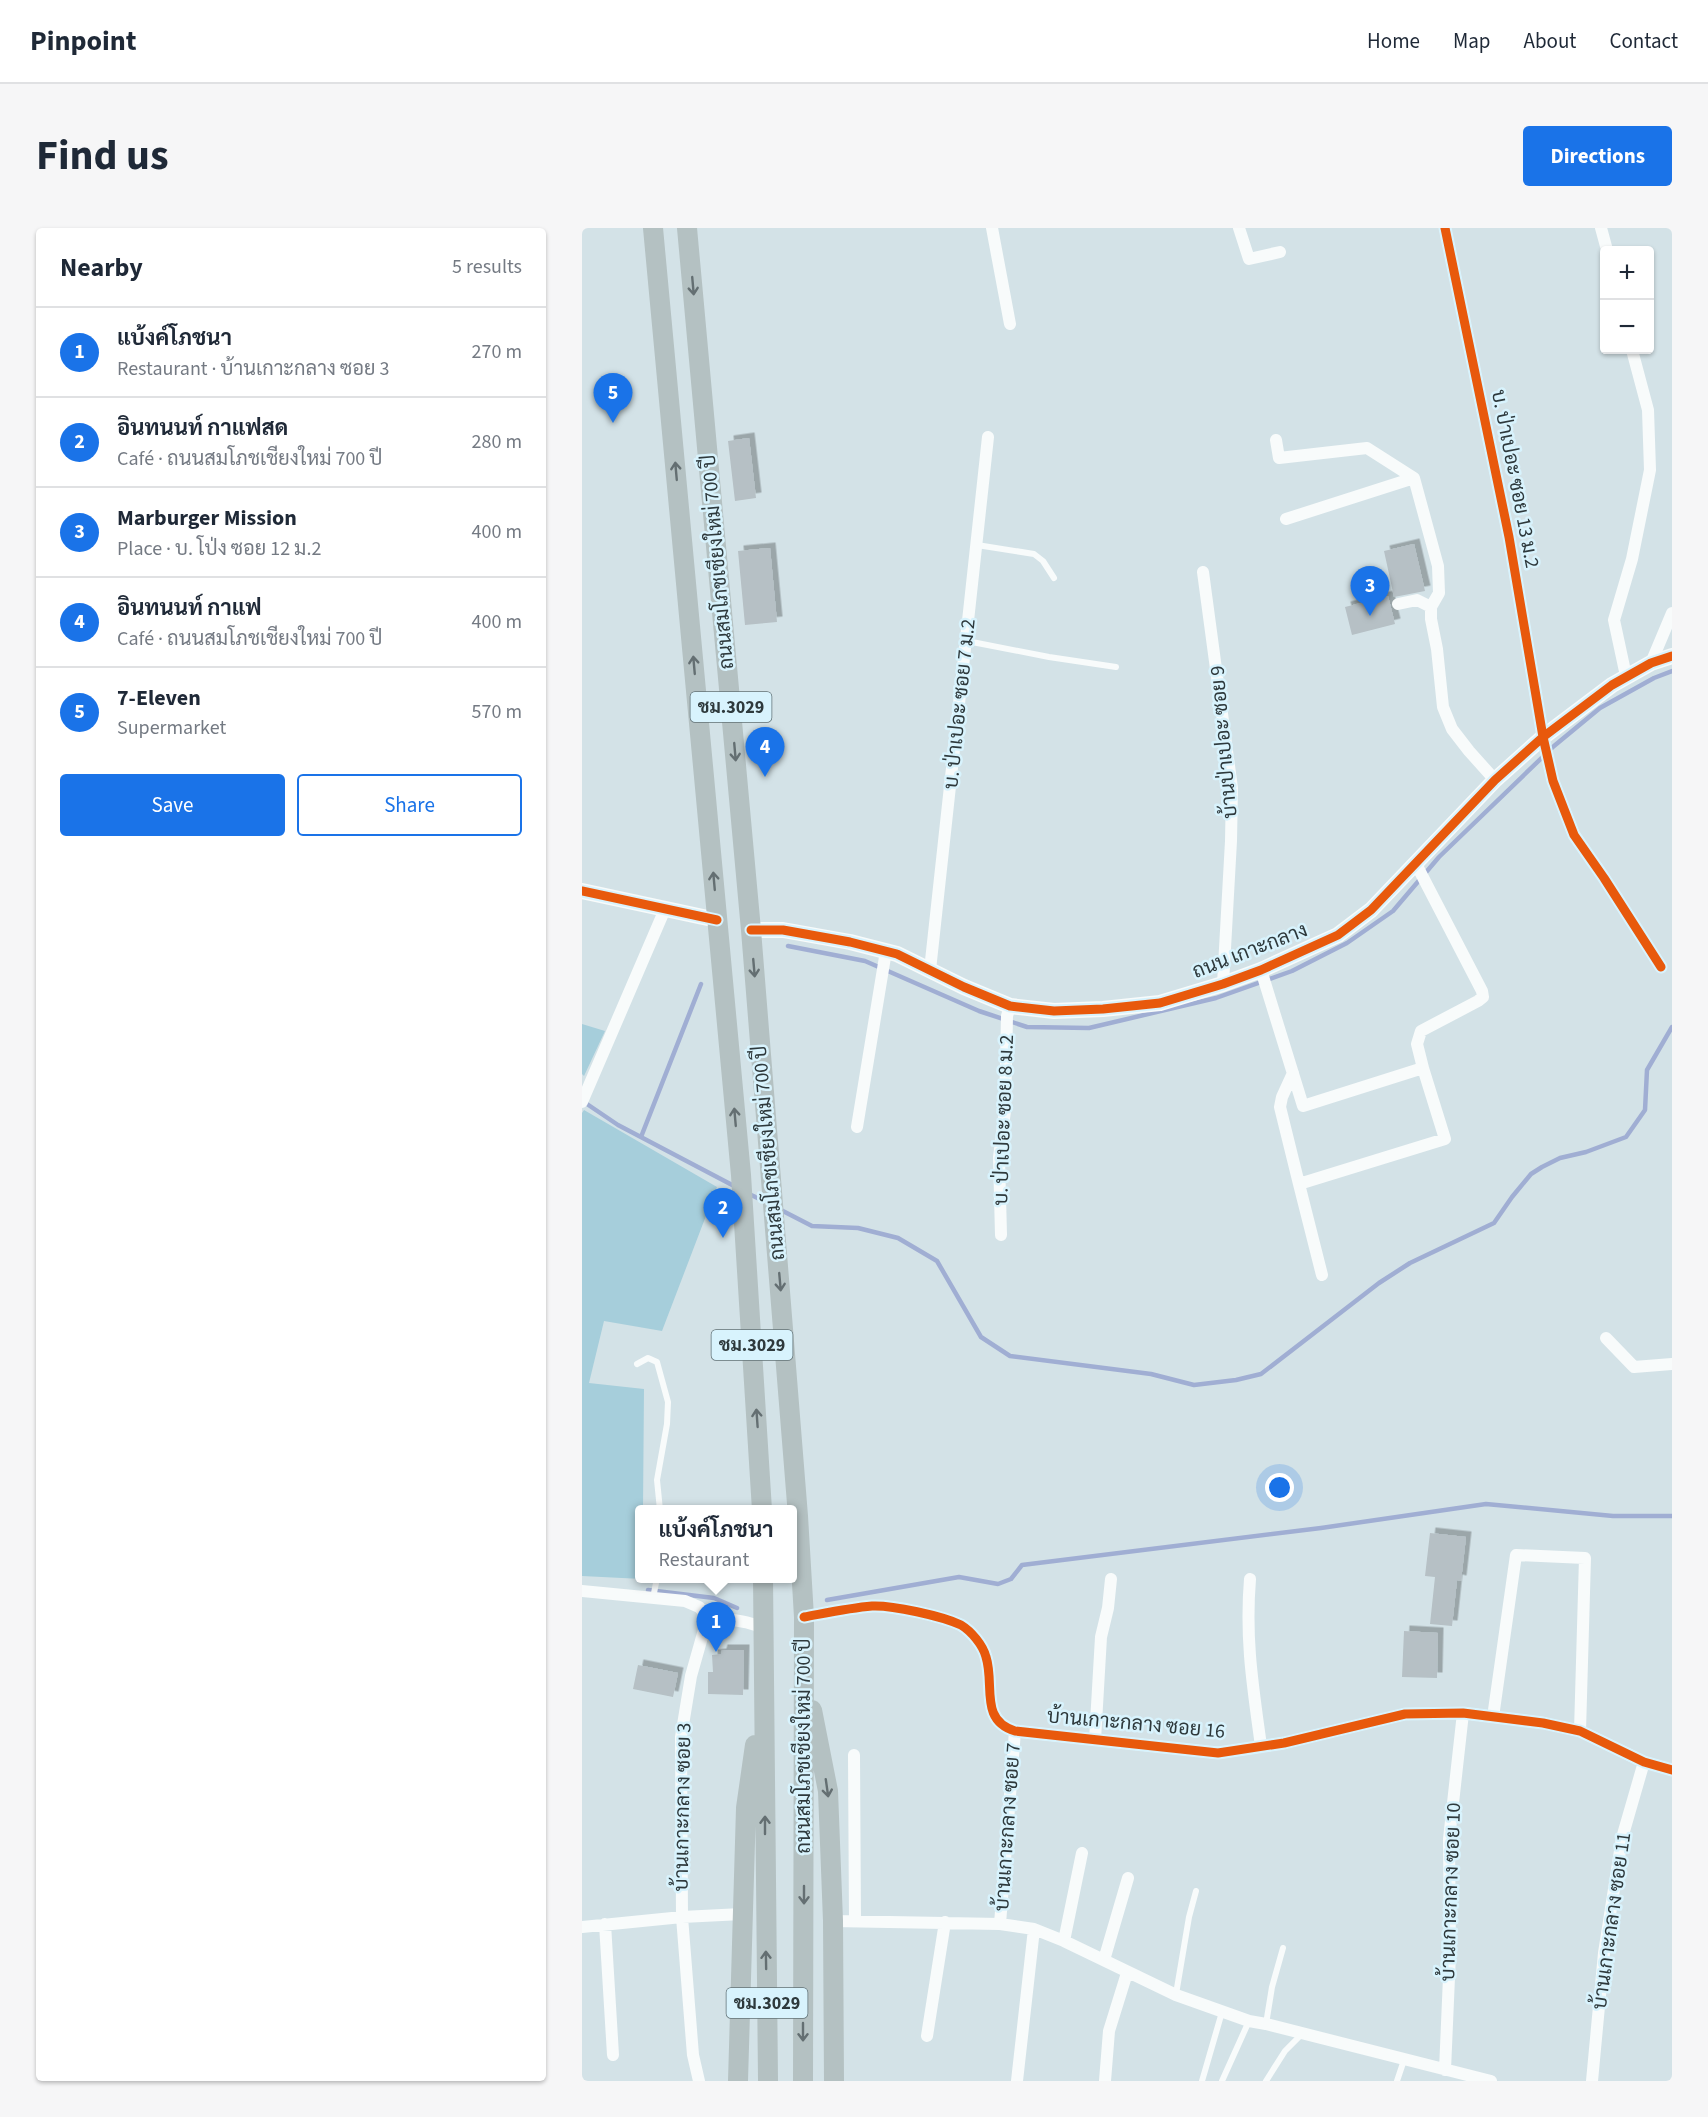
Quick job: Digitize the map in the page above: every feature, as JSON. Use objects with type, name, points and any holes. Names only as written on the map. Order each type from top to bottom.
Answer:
[{"type":"main road","name":"ถนนสมโภชเชียงใหม่ 700 ปี","points":[[654,228],[741,1175],[762,1505]]},
{"type":"main road","name":"ถนนสมโภชเชียงใหม่ 700 ปี","points":[[687,228],[751,930],[797,1495],[804,1617],[803,2081]]},
{"type":"main road","name":"ถนนสมโภชเชียงใหม่ 700 ปี","points":[[763,1583],[768,2081]]},
{"type":"main road","points":[[804,1668],[828,1791],[833,1921],[834,2081]]},
{"type":"main road","points":[[738,2081],[746,1809],[764,1672]]},
{"type":"street","points":[[992,228],[1010,324]]},
{"type":"street","points":[[1239,228],[1249,259],[1280,252]]},
{"type":"street","name":"บ. ป่าเปอะ ซอย 13 ม.2","points":[[1445,228],[1509,537],[1553,781],[1574,835],[1604,878],[1660,968]]},
{"type":"street","points":[[1601,228],[1606,246]]},
{"type":"street","points":[[1626,676],[1614,620],[1632,559],[1650,470],[1648,410],[1633,354]]},
{"type":"street","name":"บ. ป่าเปอะ ซอย 7 ม.2","points":[[930,970],[988,436]]},
{"type":"street","points":[[1276,440],[1279,458],[1367,448],[1414,478],[1438,566],[1438,593],[1431,608],[1431,619],[1437,649],[1443,707],[1452,729],[1468,751],[1495,780]]},
{"type":"street","points":[[1286,519],[1414,478]]},
{"type":"street","name":"บ้านป่าเปอะ ซอย 9","points":[[1203,572],[1232,788],[1223,984]]},
{"type":"street","points":[[1398,604],[1417,600],[1431,608]]},
{"type":"street","points":[[1651,663],[1672,614]]},
{"type":"street","name":"ถนน เกาะกลาง","points":[[751,930],[783,930],[850,942],[897,954],[930,970],[1008,1016],[1160,1003],[1223,984],[1264,978],[1338,935],[1420,872],[1495,780],[1546,748],[1626,676],[1651,663],[1672,656]]},
{"type":"street","points":[[1299,1184],[1445,1139],[1417,1044],[1421,1031],[1483,997],[1478,982],[1420,872]]},
{"type":"street","points":[[582,891],[717,921]]},
{"type":"street","points":[[582,1102],[665,909]]},
{"type":"street","points":[[857,1127],[886,951]]},
{"type":"street","points":[[1264,978],[1303,1106],[1423,1068]]},
{"type":"street","name":"บ. ป่าเปอะ ซอย 8 ม.2","points":[[1001,1235],[999,1157],[1005,1111],[1008,1016]]},
{"type":"street","points":[[1293,1073],[1280,1107],[1322,1275]]},
{"type":"street","points":[[1606,1338],[1634,1367],[1672,1364]]},
{"type":"street","points":[[1493,1717],[1515,1555],[1584,1558],[1580,1731]]},
{"type":"street","points":[[1095,1740],[1101,1637],[1108,1608],[1111,1579]]},
{"type":"street","points":[[1250,1579],[1247,1615],[1249,1656],[1261,1746]]},
{"type":"street","points":[[582,1592],[685,1601],[699,1607],[708,1616],[741,1620],[764,1629]]},
{"type":"street","points":[[804,1617],[872,1606],[889,1606],[962,1626],[975,1638],[986,1656],[991,1705],[998,1722],[1004,1728],[1015,1731]]},
{"type":"street","name":"บ้านเกาะกลาง ซอย 3","points":[[699,2081],[692,2044],[682,1917],[681,1737],[692,1676],[708,1616]]},
{"type":"street","name":"บ้านเกาะกลาง ซอย 16","points":[[1015,1731],[1218,1753],[1284,1743],[1405,1714],[1463,1713],[1544,1723],[1580,1731],[1644,1762],[1672,1770]]},
{"type":"street","name":"บ้านเกาะกลาง ซอย 10","points":[[1445,2070],[1450,1954],[1449,1839],[1463,1713]]},
{"type":"street","name":"บ้านเกาะกลาง ซอย 7","points":[[1000,1924],[1015,1731]]},
{"type":"street","points":[[854,1755],[855,1921]]},
{"type":"street","name":"บ้านเกาะกลาง ซอย 11","points":[[1592,2081],[1604,1953],[1622,1838],[1644,1762]]},
{"type":"street","points":[[1064,1941],[1082,1853]]},
{"type":"street","points":[[1104,1960],[1128,1878]]},
{"type":"street","points":[[582,1927],[682,1917],[742,1914]]},
{"type":"street","points":[[833,1921],[1000,1924],[1034,1929],[1176,1995],[1249,2021],[1491,2081]]},
{"type":"street","points":[[927,2036],[945,1922]]},
{"type":"street","points":[[605,1924],[613,2055]]},
{"type":"street","points":[[1017,2081],[1034,1929]]},
{"type":"street","points":[[1105,2081],[1109,2031],[1127,1973]]},
{"type":"lane","points":[[977,545],[1034,554],[1043,561],[1054,578]]},
{"type":"lane","points":[[967,641],[1116,667]]},
{"type":"lane","points":[[637,1364],[648,1358],[657,1362],[668,1402],[667,1424],[657,1479],[660,1505]]},
{"type":"lane","points":[[653,1599],[656,1583]]},
{"type":"lane","points":[[1176,1995],[1189,1917],[1196,1891]]},
{"type":"lane","points":[[1266,2024],[1272,1987],[1283,1948]]},
{"type":"lane","points":[[1202,2081],[1222,2012]]},
{"type":"lane","points":[[1222,2081],[1249,2021]]},
{"type":"lane","points":[[1266,2081],[1285,2051],[1302,2034]]},
{"type":"lane","points":[[1397,2081],[1404,2060]]},
{"type":"shaded area","points":[[582,1024],[605,1031],[584,1076],[582,1074]]},
{"type":"shaded area","points":[[584,1110],[717,1187],[662,1331],[604,1321],[589,1383],[644,1389],[643,1505],[635,1505],[635,1579],[582,1576],[582,1113]]},
{"type":"building","points":[[749,438],[756,498],[735,501],[728,441]]},
{"type":"building","points":[[1414,544],[1425,591],[1394,597],[1384,551]]},
{"type":"building","points":[[770,548],[777,622],[745,625],[738,551]]},
{"type":"building","points":[[1388,596],[1395,624],[1352,635],[1345,607]]},
{"type":"building","points":[[1430,1533],[1466,1537],[1461,1581],[1457,1580],[1452,1626],[1430,1624],[1435,1577],[1425,1576]]},
{"type":"building","points":[[1404,1631],[1438,1633],[1437,1678],[1402,1677]]},
{"type":"building","points":[[722,1650],[744,1650],[743,1695],[708,1694],[708,1672],[713,1672],[712,1655],[721,1654]]},
{"type":"building","points":[[638,1665],[678,1673],[673,1697],[633,1689]]},
{"type":"waterway","points":[[788,946],[865,961],[979,1011],[1027,1027],[1089,1028],[1216,998],[1292,971],[1347,943],[1393,911],[1439,857],[1554,746],[1600,708],[1654,678],[1672,671]]},
{"type":"waterway","points":[[641,1137],[701,984]]},
{"type":"waterway","points":[[779,1209],[812,1226],[858,1228],[898,1238],[937,1261],[981,1337],[1010,1356],[1151,1374],[1194,1385],[1236,1380],[1261,1374],[1379,1283],[1410,1263],[1494,1223],[1531,1174],[1542,1167],[1560,1158],[1586,1152],[1626,1137],[1645,1110],[1647,1070],[1672,1027]]},
{"type":"waterway","points":[[584,1102],[618,1125],[736,1187]]},
{"type":"waterway","points":[[749,1194],[768,1203]]},
{"type":"waterway","points":[[827,1600],[959,1577],[998,1584],[1011,1579],[1022,1565],[1321,1528],[1486,1504],[1613,1516],[1672,1516]]},
{"type":"waterway","points":[[648,1590],[714,1598],[737,1608]]},
{"type":"cycle path","points":[[1445,228],[1509,537],[1543,737],[1553,781],[1574,835],[1661,967]]},
{"type":"cycle path","points":[[751,930],[783,930],[850,942],[897,954],[964,987],[1010,1006],[1054,1011],[1160,1003],[1261,970],[1338,935],[1371,910],[1495,780],[1543,737],[1612,685],[1651,663],[1672,656]]},
{"type":"cycle path","points":[[582,891],[717,920]]},
{"type":"cycle path","points":[[804,1617],[881,1606],[930,1615],[961,1625],[976,1639],[984,1652],[992,1710],[1004,1726],[1015,1731],[1218,1753],[1284,1743],[1405,1714],[1463,1713],[1543,1723],[1580,1731],[1644,1762],[1672,1770]]},
{"type":"place","name":"7-Eleven","points":[[613,423]]},
{"type":"place","name":"Marburger Mission","points":[[1370,616]]},
{"type":"place","name":"อินทนนท์ กาแฟ","points":[[765,777]]},
{"type":"place","name":"อินทนนท์ กาแฟสด","points":[[723,1238]]},
{"type":"place","name":"แบ้งค์โภชนา","points":[[716,1652]]}]
